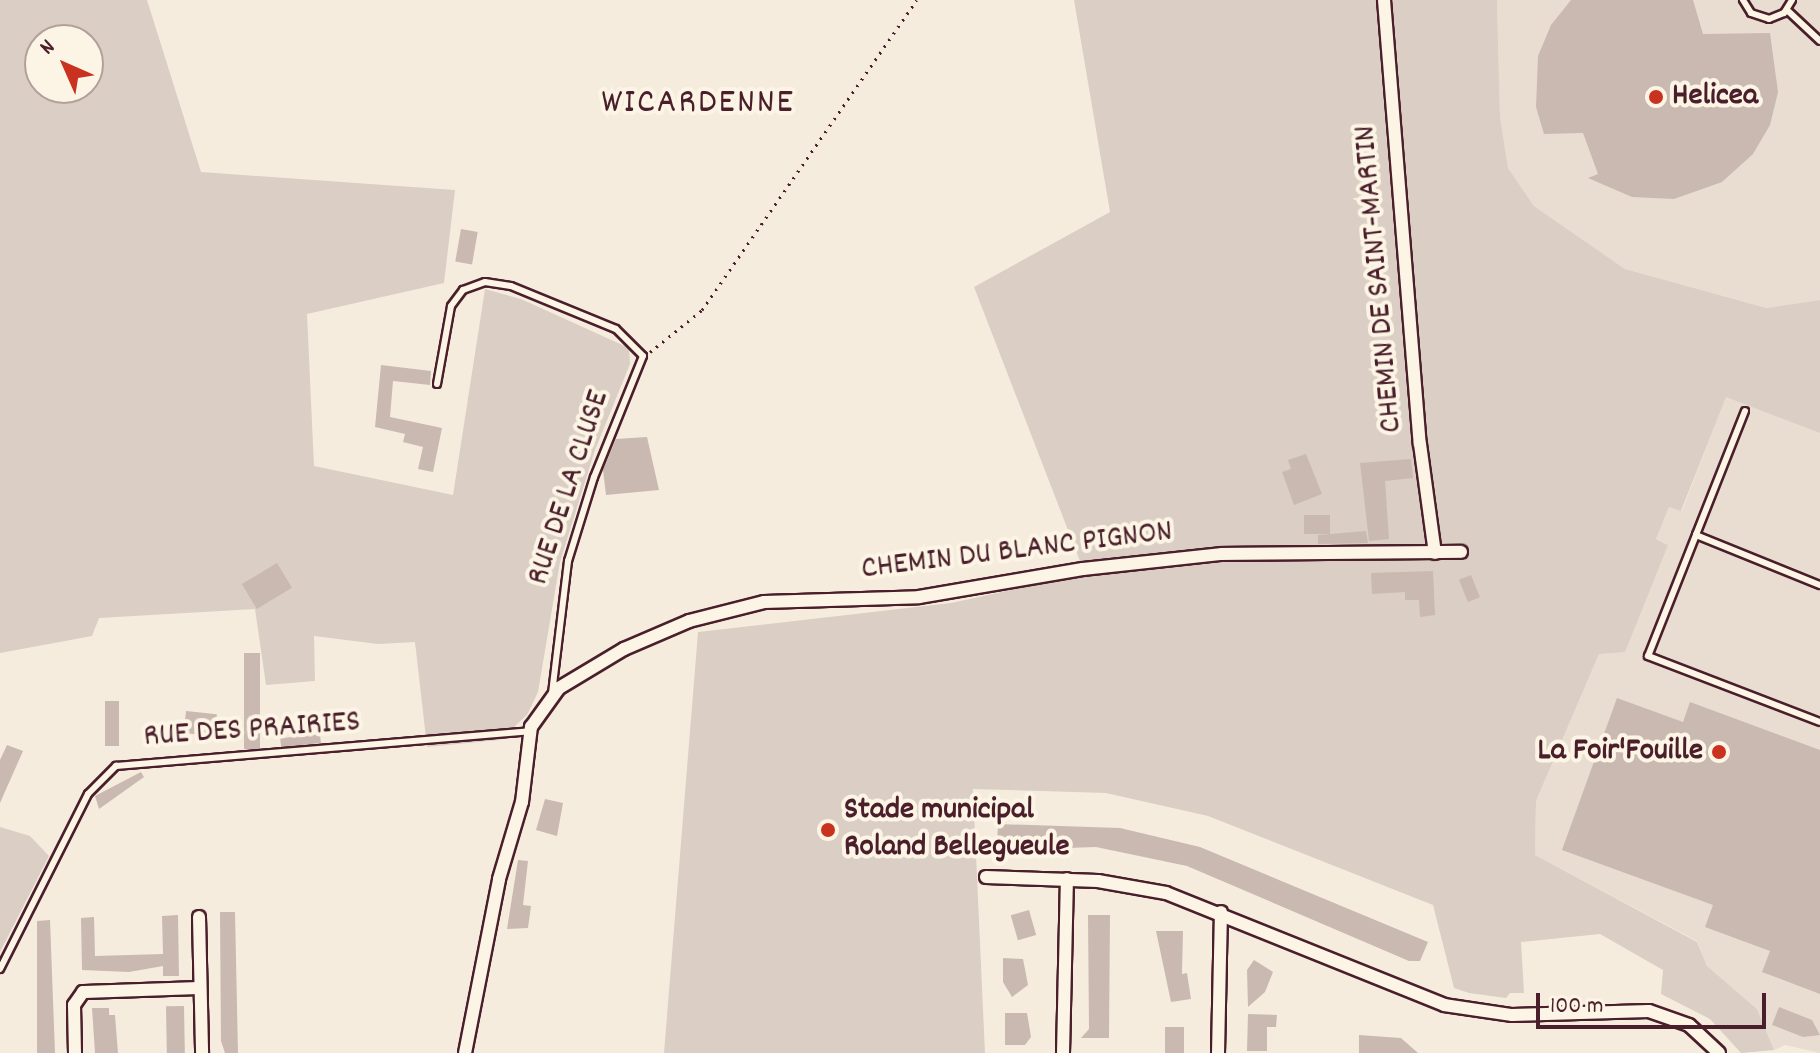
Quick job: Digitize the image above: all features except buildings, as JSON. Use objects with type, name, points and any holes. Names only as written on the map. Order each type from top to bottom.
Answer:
[{"type":"street","name":"CHEMIN DE SAINT-MARTIN","points":[[1384,0],[1420,444],[1435,553]]},
{"type":"street","name":"CHEMIN DU BLANC PIGNON","points":[[552,694],[635,643],[699,618],[764,602],[905,598],[1097,567],[1222,554],[1461,552]]},
{"type":"street","name":"RUE DE LA CLUSE","points":[[465,1053],[499,879],[522,802],[530,731],[552,694]]},
{"type":"street","points":[[986,877],[1067,879],[1141,888],[1221,912],[1408,991],[1456,1008],[1501,1015],[1649,1011],[1689,1025],[1719,1053]]},
{"type":"street","points":[[1063,1053],[1067,879]]},
{"type":"street","points":[[1218,1053],[1221,912]]},
{"type":"street","points":[[199,917],[202,1053]]},
{"type":"street","points":[[75,1053],[74,1005],[83,992],[200,988]]},
{"type":"lane","points":[[1743,0],[1762,18],[1787,10],[1792,0]]},
{"type":"lane","points":[[1787,10],[1820,41]]},
{"type":"lane","points":[[437,384],[451,306],[477,284],[511,286],[616,329],[643,356]]},
{"type":"lane","name":"RUE DE LA CLUSE","points":[[552,694],[565,572],[594,477],[643,356]]},
{"type":"lane","points":[[1745,411],[1648,656],[1820,722]]},
{"type":"lane","points":[[1696,535],[1820,585]]},
{"type":"lane","name":"RUE DES PRAIRIES","points":[[0,969],[88,794],[116,766],[530,731]]},
{"type":"path","points":[[643,356],[702,310],[917,0]]},
{"type":"shaded area","points":[[0,0],[147,0],[201,172],[455,190],[444,283],[307,314],[314,466],[453,495],[485,289],[521,299],[629,348],[630,364],[595,450],[560,562],[538,692],[527,715],[500,740],[427,747],[415,642],[378,644],[314,636],[315,681],[266,685],[255,609],[99,618],[92,636],[0,653]]},
{"type":"shaded area","points":[[1074,0],[1497,0],[1500,117],[1508,168],[1534,206],[1625,269],[1767,308],[1820,300],[1820,433],[1726,397],[1681,511],[1669,507],[1656,539],[1668,545],[1625,652],[1599,654],[1536,801],[1535,855],[1697,942],[1707,966],[1757,1009],[1774,1050],[1741,1053],[1710,1019],[1661,994],[1663,970],[1600,934],[1521,942],[1524,993],[1510,993],[1506,998],[1469,993],[1454,988],[1433,905],[1208,816],[1106,793],[973,789],[985,1053],[664,1053],[698,632],[951,603],[1085,574],[974,287],[1110,212]]},
{"type":"shaded area","points":[[1497,0],[1820,0],[1820,300],[1768,308],[1625,269],[1534,206],[1508,168],[1500,117]]},
{"type":"shaded area","points":[[1726,396],[1820,433],[1820,1053],[1785,1045],[1774,1050],[1757,1009],[1707,966],[1697,941],[1535,855],[1536,801],[1599,654],[1667,544],[1656,539],[1669,507],[1682,511]]},
{"type":"shaded area","points":[[0,827],[30,836],[49,856],[0,952]]},
{"type":"place","name":"Helicea","points":[[1656,97]]},
{"type":"place","name":"La Foir'Fouille","points":[[1719,752]]},
{"type":"place","name":"Stade municipal Roland Bellegueule","points":[[828,830]]},
{"type":"district","name":"WICARDENNE","points":[[698,105]]}]
